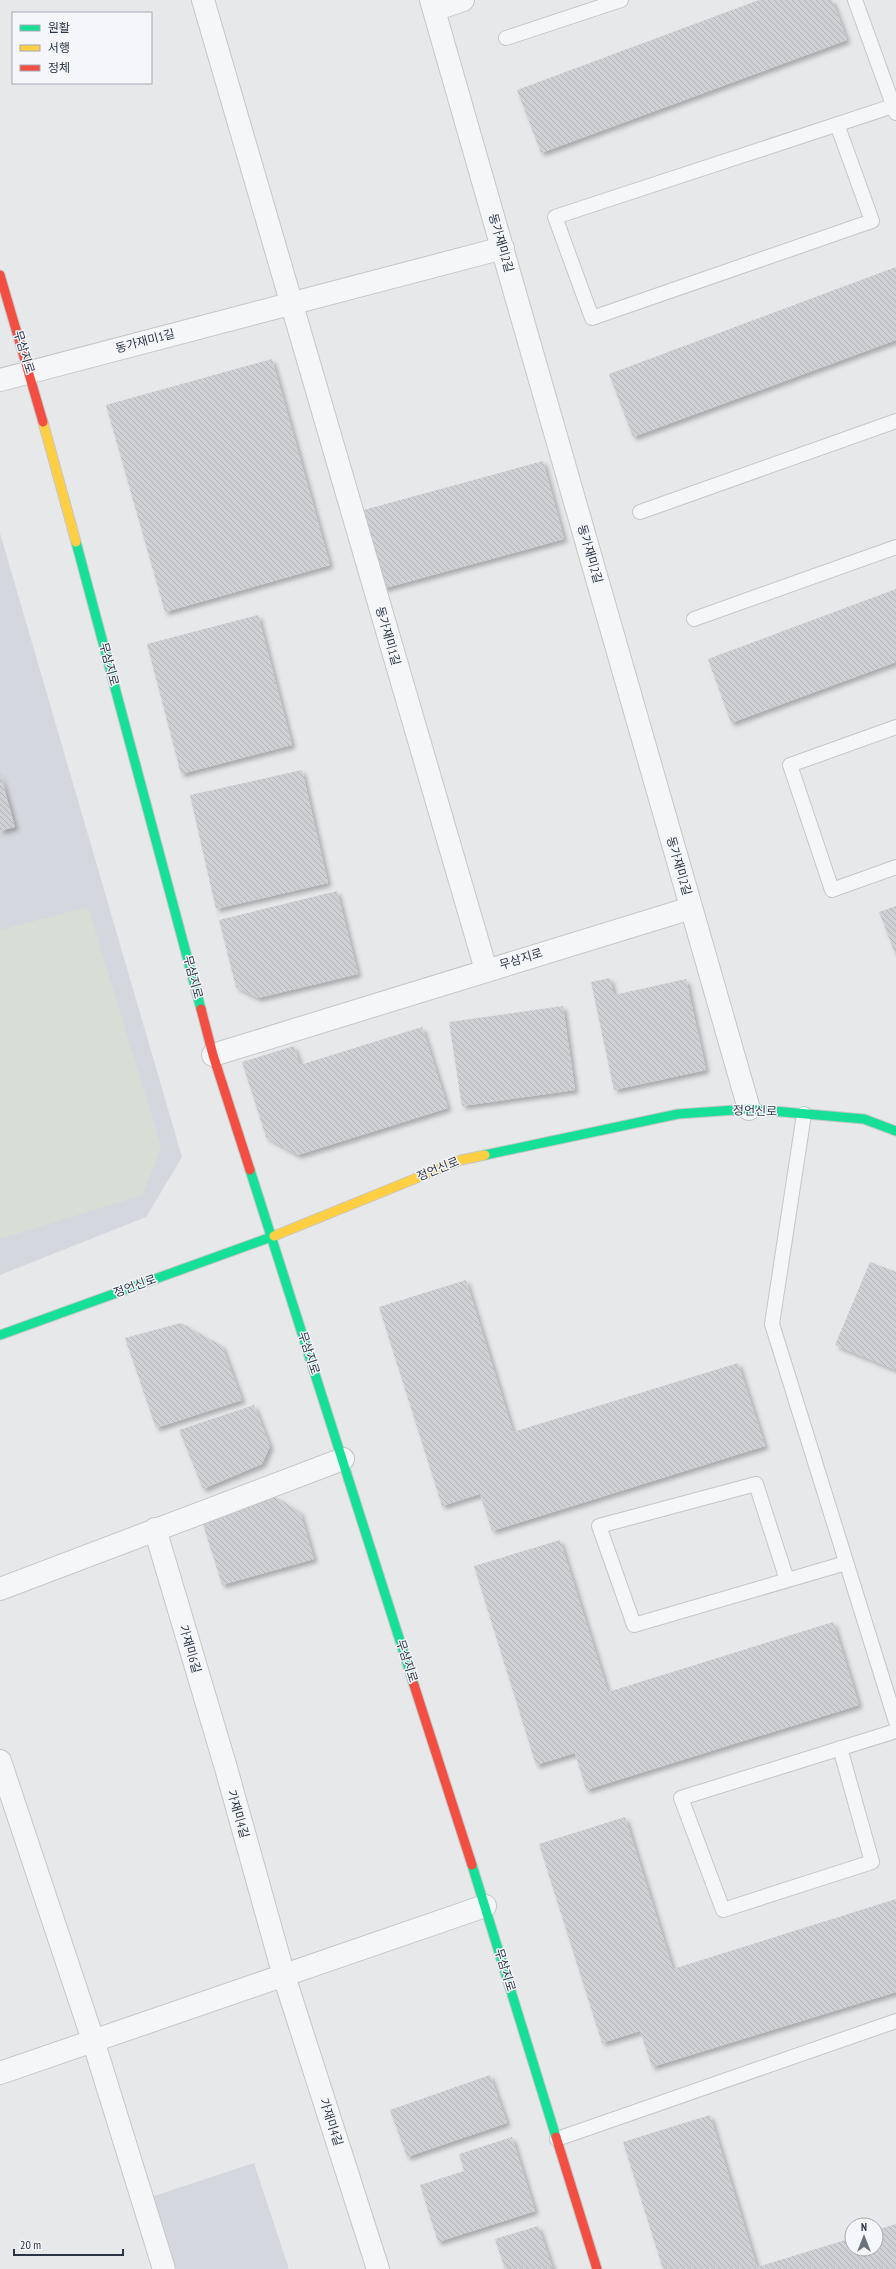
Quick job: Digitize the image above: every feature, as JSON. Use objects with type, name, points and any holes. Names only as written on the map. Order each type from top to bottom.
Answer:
[{"type":"street","name":"동가재미1길","points":[[203,0],[213,39],[486,970]]},
{"type":"street","points":[[432,5],[463,0]]},
{"type":"street","name":"동가재미2길","points":[[432,5],[749,1109]]},
{"type":"street","name":"동가재미1길","points":[[0,380],[290,302],[502,248]]},
{"type":"street","name":"무삼지로","points":[[0,275],[30,372],[213,1055],[485,1906],[597,2269]]},
{"type":"street","name":"무삼지로","points":[[213,1055],[691,908]]},
{"type":"street","name":"정언신로","points":[[0,1335],[271,1237],[461,1160],[678,1114],[749,1109],[864,1119],[896,1131]]},
{"type":"street","points":[[0,1589],[343,1459]]},
{"type":"street","name":"가재미6길","points":[[155,1529],[226,1768]]},
{"type":"street","points":[[0,1760],[93,2040],[164,2269]]},
{"type":"street","name":"가재미4길","points":[[226,1768],[284,1976],[378,2269]]},
{"type":"street","points":[[0,2073],[485,1906]]},
{"type":"lane","points":[[506,38],[621,0]]},
{"type":"lane","points":[[837,124],[872,221],[592,318],[555,217],[837,124],[895,108],[855,0]]},
{"type":"lane","points":[[640,512],[896,421]]},
{"type":"lane","points":[[694,618],[896,547]]},
{"type":"lane","points":[[896,727],[790,765],[832,890],[896,867]]},
{"type":"lane","points":[[804,1114],[772,1324],[896,1722]]},
{"type":"lane","points":[[787,1580],[756,1484],[599,1526],[634,1625],[846,1563]]},
{"type":"lane","points":[[840,1748],[872,1862],[723,1910],[681,1798],[896,1730]]},
{"type":"lane","points":[[557,2139],[896,2021]]},
{"type":"shaded area","points":[[0,533],[182,1157],[146,1217],[0,1275]]},
{"type":"shaded area","points":[[88,907],[161,1146],[143,1195],[0,1239],[0,930]]},
{"type":"shaded area","points":[[254,2163],[289,2269],[173,2269],[151,2197]]},
{"type":"building","points":[[759,0],[832,0],[847,40],[541,153],[517,90]]},
{"type":"building","points":[[896,267],[896,340],[633,437],[609,374]]},
{"type":"building","points":[[272,359],[330,565],[165,612],[106,405]]},
{"type":"building","points":[[543,461],[564,539],[382,589],[360,511]]},
{"type":"building","points":[[896,589],[896,662],[731,723],[708,659]]},
{"type":"building","points":[[258,615],[292,745],[181,774],[147,644]]},
{"type":"building","points":[[302,770],[328,883],[216,909],[190,795]]},
{"type":"building","points":[[0,773],[15,827],[0,831]]},
{"type":"building","points":[[337,891],[358,974],[258,998],[236,987],[219,920]]},
{"type":"building","points":[[896,906],[896,956],[879,912]]},
{"type":"building","points":[[610,978],[614,995],[686,979],[706,1070],[614,1090],[591,982]]},
{"type":"building","points":[[563,1006],[575,1090],[462,1106],[449,1022]]},
{"type":"building","points":[[422,1027],[448,1108],[298,1155],[266,1137],[242,1062],[294,1046],[300,1065]]},
{"type":"building","points":[[870,1262],[896,1272],[896,1370],[835,1345]]},
{"type":"building","points":[[466,1280],[513,1432],[738,1363],[765,1446],[492,1531],[480,1494],[442,1506],[379,1307]]},
{"type":"building","points":[[181,1323],[222,1346],[242,1400],[156,1428],[125,1338]]},
{"type":"building","points":[[254,1405],[270,1446],[262,1464],[203,1489],[179,1430]]},
{"type":"building","points":[[276,1497],[300,1512],[314,1559],[222,1585],[202,1521]]},
{"type":"building","points":[[560,1540],[608,1692],[833,1622],[859,1705],[586,1790],[575,1753],[536,1765],[474,1566]]},
{"type":"building","points":[[625,1817],[673,1969],[896,1899],[896,1992],[652,2067],[640,2031],[602,2043],[539,1844]]},
{"type":"building","points":[[490,2075],[507,2123],[407,2157],[390,2110]]},
{"type":"building","points":[[710,2115],[757,2267],[844,2240],[844,2257],[884,2257],[884,2228],[896,2224],[896,2269],[663,2269],[623,2142]]},
{"type":"building","points":[[512,2137],[535,2211],[438,2242],[420,2185],[464,2171],[459,2154]]},
{"type":"building","points":[[538,2226],[553,2269],[505,2269],[495,2239]]},
{"type":"traffic: fast","points":[[76,542],[201,1009]]},
{"type":"traffic: fast","points":[[485,1155],[678,1114],[749,1109],[864,1119],[896,1131]]},
{"type":"traffic: fast","points":[[250,1170],[414,1685]]},
{"type":"traffic: fast","points":[[0,1335],[274,1236]]},
{"type":"traffic: fast","points":[[472,1865],[556,2137]]},
{"type":"traffic: slow","points":[[43,422],[76,542]]},
{"type":"traffic: slow","points":[[274,1236],[461,1160],[485,1155]]},
{"type":"traffic: jam","points":[[0,275],[43,422]]},
{"type":"traffic: jam","points":[[201,1009],[213,1055],[250,1170]]},
{"type":"traffic: jam","points":[[414,1685],[472,1865]]},
{"type":"traffic: jam","points":[[556,2137],[597,2269]]}]
